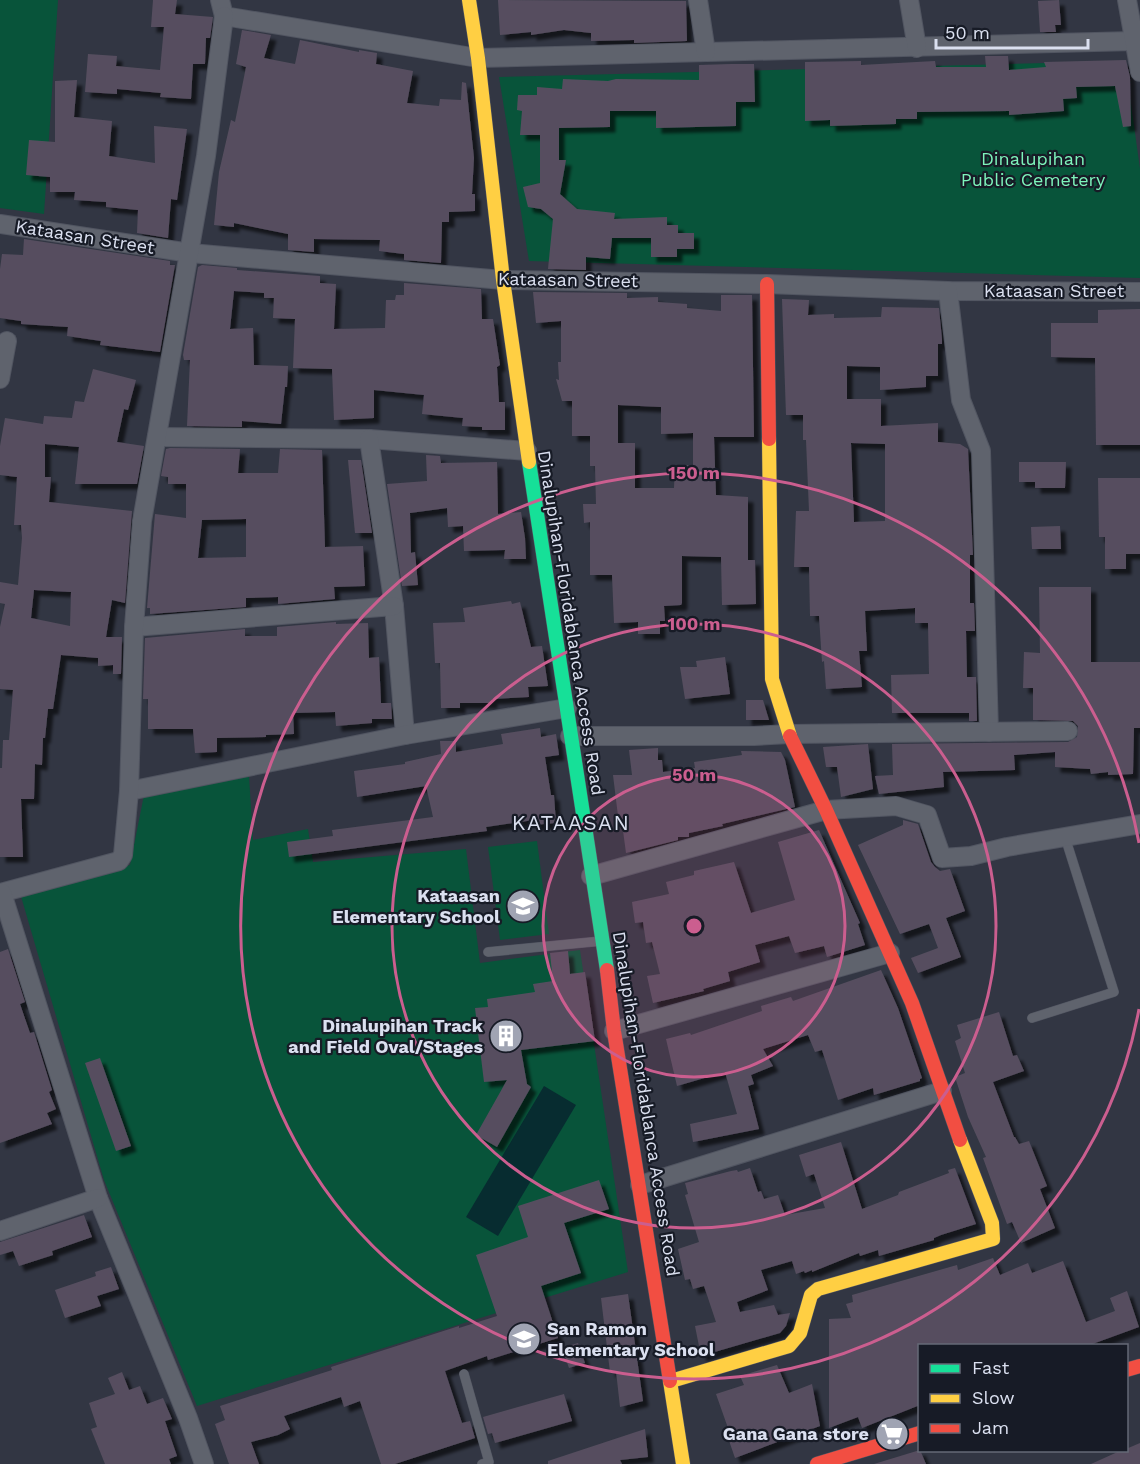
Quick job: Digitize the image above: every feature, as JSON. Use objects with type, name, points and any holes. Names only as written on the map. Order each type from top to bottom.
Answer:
[{"type":"main road","name":"Dinalupihan-Floridablanca Access Road","points":[[469,0],[478,58],[503,280],[527,451],[591,876],[603,941],[614,1031],[683,1464]]},
{"type":"main road","points":[[670,1381],[789,1346],[800,1333],[811,1295],[818,1289],[993,1239],[992,1223],[942,1091],[912,1003],[826,810],[789,734],[772,679],[767,284]]},
{"type":"main road","points":[[817,1464],[918,1434]]},
{"type":"street","points":[[698,0],[706,52]]},
{"type":"street","points":[[909,0],[917,48]]},
{"type":"street","points":[[1127,0],[1140,72]]},
{"type":"street","points":[[204,1464],[188,1418],[98,1198],[1,893],[119,861],[123,855],[129,791],[134,627],[142,521],[206,156],[222,8],[478,58],[1134,41]]},
{"type":"street","name":"Kataasan Street","points":[[0,224],[190,253],[503,280],[767,284],[948,291],[1140,292]]},
{"type":"street","points":[[948,291],[961,399],[981,451],[989,732]]},
{"type":"street","points":[[0,379],[7,341]]},
{"type":"street","points":[[157,437],[369,439],[527,451]]},
{"type":"street","points":[[369,439],[394,606],[405,735]]},
{"type":"street","points":[[134,627],[394,606]]},
{"type":"street","points":[[129,791],[405,735],[567,708]]},
{"type":"street","points":[[570,736],[754,736],[1068,731]]},
{"type":"street","points":[[591,876],[826,810],[896,806],[927,815],[942,858],[971,856],[1140,824]]},
{"type":"street","points":[[614,1031],[890,953]]},
{"type":"street","points":[[640,1185],[942,1091]]},
{"type":"street","points":[[0,1231],[98,1198]]},
{"type":"lane","points":[[1032,1018],[1114,992],[1065,837]]},
{"type":"lane","points":[[488,952],[603,941]]},
{"type":"lane","points":[[464,1374],[489,1462],[482,1464]]},
{"type":"green space","points":[[0,0],[58,0],[44,214],[0,208]]},
{"type":"green space","name":"Dinalupihan Public Cemetery","points":[[1125,61],[1140,169],[1140,278],[529,261],[499,77]]},
{"type":"green space","points":[[249,776],[253,840],[308,829],[313,862],[466,849],[480,963],[580,950],[628,1272],[197,1406],[104,1180],[20,893],[130,865],[144,795]]},
{"type":"green space","points":[[537,841],[549,934],[500,940],[488,847]]},
{"type":"shaded area","points":[[544,1086],[576,1105],[498,1236],[466,1217]]},
{"type":"building","points":[[153,0],[177,0],[175,14],[213,17],[210,38],[206,38],[205,64],[193,64],[191,99],[160,97],[161,93],[117,89],[117,94],[85,92],[88,54],[117,56],[116,66],[160,70],[164,27],[151,27]]},
{"type":"building","points":[[498,0],[686,1],[687,41],[634,43],[634,40],[591,41],[591,33],[564,30],[531,35],[531,32],[500,35]]},
{"type":"building","points":[[1059,0],[1061,25],[1055,25],[1056,32],[1040,32],[1038,1]]},
{"type":"building","points":[[242,30],[271,35],[264,58],[295,64],[300,40],[359,52],[359,50],[377,53],[376,64],[413,71],[407,103],[439,106],[440,99],[461,100],[462,82],[466,83],[474,158],[472,194],[475,194],[475,211],[449,212],[449,222],[442,222],[441,263],[404,260],[404,254],[379,251],[380,240],[314,239],[314,252],[288,250],[288,234],[234,223],[234,227],[214,225],[219,172],[231,120],[235,122],[246,67],[236,64]]},
{"type":"building","points":[[985,56],[1008,56],[1009,70],[1046,67],[1044,62],[1126,60],[1130,77],[1131,126],[1123,127],[1115,86],[1076,87],[1077,98],[1063,99],[1064,111],[1009,115],[1009,111],[917,112],[917,119],[896,119],[896,124],[830,126],[830,120],[805,121],[805,62],[861,61],[861,65],[935,61],[936,67],[986,67]]},
{"type":"building","points":[[754,64],[755,102],[736,102],[736,126],[656,128],[656,111],[610,111],[610,127],[559,128],[559,160],[566,160],[560,194],[577,209],[615,213],[614,219],[667,217],[667,225],[678,225],[678,233],[694,233],[694,249],[677,249],[677,257],[651,257],[651,238],[612,238],[610,259],[586,257],[586,270],[548,269],[553,219],[541,209],[528,207],[523,187],[540,183],[540,135],[520,135],[522,111],[517,110],[518,95],[537,95],[537,87],[562,89],[563,79],[699,80],[699,65]]},
{"type":"building","points":[[77,80],[74,117],[112,121],[109,156],[155,163],[154,126],[187,129],[177,200],[171,199],[168,238],[137,233],[138,210],[106,207],[106,202],[74,200],[75,192],[50,192],[50,177],[26,175],[29,140],[55,142],[55,81]]},
{"type":"building","points":[[24,239],[170,261],[170,265],[175,265],[160,352],[100,345],[101,341],[67,336],[68,327],[21,324],[21,321],[0,318],[2,254],[23,255]]},
{"type":"building","points":[[202,265],[320,276],[320,283],[336,284],[334,329],[385,328],[386,300],[395,300],[396,295],[404,295],[404,283],[481,289],[482,319],[493,319],[500,365],[497,367],[499,402],[505,402],[505,430],[482,430],[482,427],[462,426],[463,418],[422,414],[424,395],[374,390],[374,418],[334,420],[332,369],[293,368],[295,319],[273,318],[274,298],[264,298],[264,293],[234,291],[230,329],[253,328],[254,365],[288,366],[281,424],[242,421],[242,427],[187,426],[190,360],[184,360],[183,355],[198,267]]},
{"type":"building","points":[[533,292],[627,293],[627,298],[658,297],[658,302],[687,304],[687,308],[721,311],[721,295],[752,295],[754,437],[714,437],[716,495],[748,497],[748,560],[755,560],[756,604],[722,605],[721,557],[682,556],[682,603],[681,605],[664,606],[665,621],[660,621],[660,634],[638,634],[638,622],[614,623],[612,575],[590,575],[590,522],[584,523],[583,504],[596,504],[595,466],[590,466],[590,436],[572,436],[572,401],[562,401],[556,379],[559,380],[558,362],[561,362],[561,321],[536,323]],"holes":[[[618,405],[661,407],[661,434],[693,433],[693,465],[675,465],[674,488],[635,488],[635,443],[618,443]]]},
{"type":"building","points":[[782,299],[809,300],[808,315],[834,314],[834,318],[881,317],[882,307],[939,308],[942,344],[938,344],[938,376],[926,376],[926,387],[880,390],[880,367],[847,366],[847,399],[881,399],[881,426],[938,423],[938,442],[960,444],[968,449],[973,555],[970,555],[970,603],[974,603],[975,631],[966,631],[967,677],[976,677],[977,721],[969,721],[969,713],[892,713],[891,675],[929,674],[928,623],[915,623],[915,608],[865,611],[867,651],[859,651],[862,687],[826,689],[819,616],[810,616],[809,567],[794,567],[796,511],[809,511],[803,415],[786,415]],"holes":[[[851,443],[885,444],[885,521],[854,522]]]},
{"type":"building","points":[[1140,309],[1140,445],[1096,445],[1095,358],[1051,357],[1051,323],[1098,323],[1098,310]]},
{"type":"building","points":[[93,369],[136,380],[128,410],[124,409],[117,442],[144,446],[137,484],[75,484],[79,447],[45,444],[45,477],[51,477],[49,502],[132,511],[125,603],[112,600],[106,637],[122,637],[121,674],[113,674],[113,665],[98,666],[98,658],[61,655],[53,709],[48,709],[45,738],[43,738],[42,765],[35,764],[34,799],[21,799],[23,857],[0,857],[0,768],[2,768],[3,740],[9,740],[13,690],[0,689],[0,627],[5,604],[0,603],[0,582],[18,585],[22,538],[21,525],[14,525],[17,477],[0,475],[0,446],[5,418],[43,424],[44,416],[72,418],[75,401],[84,402]],"holes":[[[34,590],[71,592],[70,626],[31,618]]]},
{"type":"building","points":[[166,449],[240,449],[238,473],[278,473],[280,449],[322,450],[325,547],[363,546],[365,586],[334,587],[335,599],[278,604],[278,597],[246,598],[246,607],[150,614],[150,608],[147,608],[155,514],[186,518],[186,484],[168,484],[168,477],[161,476]],"holes":[[[246,519],[246,557],[198,558],[202,520]]]},
{"type":"building","points":[[426,455],[440,456],[441,463],[497,462],[498,514],[521,512],[526,559],[504,559],[505,550],[464,551],[463,526],[448,527],[447,508],[410,513],[411,553],[415,552],[418,585],[402,586],[387,484],[427,481]]},
{"type":"building","points":[[348,460],[361,460],[372,533],[355,533]]},
{"type":"building","points":[[1019,462],[1066,462],[1065,488],[1035,488],[1035,482],[1019,482]]},
{"type":"building","points":[[1098,478],[1140,478],[1140,554],[1126,554],[1126,569],[1105,569],[1105,537],[1099,537]]},
{"type":"building","points":[[1060,526],[1061,549],[1032,549],[1031,527]]},
{"type":"building","points":[[1039,587],[1091,587],[1091,662],[1140,662],[1140,728],[1134,728],[1133,774],[1108,775],[1108,772],[1091,774],[1090,769],[1055,767],[1055,752],[1014,755],[1015,770],[943,772],[944,787],[879,794],[875,776],[893,775],[892,744],[1068,742],[1077,737],[1078,726],[1073,721],[1033,720],[1033,688],[1023,688],[1024,652],[1040,653]]},
{"type":"building","points":[[511,601],[512,604],[520,602],[531,647],[542,646],[548,686],[528,687],[529,697],[492,699],[492,703],[460,703],[460,708],[441,708],[440,663],[435,663],[433,623],[465,622],[463,608]]},
{"type":"building","points":[[336,622],[336,624],[368,623],[369,658],[379,657],[381,703],[391,703],[392,719],[372,719],[372,723],[336,726],[335,712],[293,713],[294,734],[217,738],[217,752],[195,753],[193,729],[148,729],[148,699],[143,699],[145,638],[245,629],[245,636],[277,636],[277,627]]},
{"type":"building","points":[[725,657],[730,694],[685,699],[680,667],[697,667],[696,661]]},
{"type":"building","points":[[746,700],[763,700],[769,720],[746,720]]},
{"type":"building","points":[[540,728],[541,737],[556,734],[559,755],[545,757],[551,795],[554,795],[556,823],[534,825],[534,820],[486,827],[487,831],[289,857],[287,842],[333,836],[332,830],[433,817],[426,786],[357,797],[354,771],[405,764],[405,762],[441,754],[440,741],[456,741],[456,752],[503,744],[501,734]]},
{"type":"building","points":[[868,744],[873,789],[841,797],[837,767],[826,767],[823,747]]},
{"type":"building","points":[[658,748],[658,760],[662,760],[663,772],[695,768],[694,762],[742,755],[741,751],[781,752],[785,760],[795,807],[722,824],[723,826],[689,833],[689,837],[678,837],[678,840],[626,853],[622,823],[619,824],[613,775],[632,775],[629,750]]},
{"type":"building","points":[[903,820],[918,824],[931,862],[935,867],[940,871],[950,869],[965,911],[946,918],[961,957],[918,973],[911,958],[938,948],[929,924],[900,934],[858,845],[903,825]]},
{"type":"building","points":[[819,830],[860,923],[858,924],[865,945],[827,957],[824,946],[795,953],[789,936],[755,945],[760,962],[728,972],[730,981],[703,989],[704,991],[653,1003],[647,976],[660,974],[652,942],[646,943],[643,922],[635,923],[632,902],[669,894],[666,882],[694,875],[694,871],[734,862],[751,913],[795,900],[778,842]]},
{"type":"building","points":[[8,949],[25,1002],[20,1004],[30,1033],[34,1032],[52,1090],[49,1092],[56,1109],[47,1113],[52,1124],[0,1143],[0,952]]},
{"type":"building","points":[[568,951],[570,974],[585,972],[595,1041],[521,1050],[527,1084],[531,1087],[497,1147],[476,1135],[507,1080],[484,1082],[475,1008],[488,1007],[487,999],[535,992],[533,984],[553,981],[550,953]]},
{"type":"building","points":[[881,970],[898,1008],[922,1078],[920,1081],[874,1095],[873,1088],[838,1100],[822,1050],[815,1052],[808,1035],[763,1049],[773,1066],[751,1075],[754,1084],[748,1086],[759,1129],[693,1142],[690,1124],[737,1114],[725,1072],[677,1086],[666,1039],[690,1033],[691,1035],[762,1011],[761,1006],[791,997],[793,1001]]},
{"type":"building","points":[[999,1012],[1013,1056],[1017,1055],[1024,1071],[993,1082],[1014,1137],[1019,1144],[1029,1141],[1047,1186],[1040,1189],[1055,1228],[1021,1243],[1012,1222],[1007,1224],[983,1158],[986,1157],[968,1117],[955,1077],[965,1073],[955,1041],[961,1038],[957,1025]]},
{"type":"building","points":[[100,1058],[131,1146],[116,1151],[85,1063]]},
{"type":"building","points":[[841,1142],[862,1209],[949,1173],[948,1170],[955,1168],[976,1224],[941,1235],[934,1240],[879,1256],[878,1250],[860,1256],[859,1253],[812,1272],[812,1270],[796,1274],[792,1261],[761,1270],[768,1290],[737,1302],[740,1312],[774,1305],[778,1315],[790,1313],[786,1326],[780,1333],[701,1356],[695,1326],[716,1322],[704,1286],[693,1289],[690,1279],[685,1280],[678,1249],[699,1242],[685,1195],[688,1194],[685,1183],[750,1168],[758,1192],[761,1191],[764,1199],[778,1195],[785,1215],[825,1208],[814,1174],[806,1177],[799,1155]]},
{"type":"building","points":[[599,1180],[609,1209],[564,1223],[581,1273],[541,1286],[558,1338],[488,1360],[487,1356],[445,1371],[462,1423],[470,1421],[475,1438],[395,1464],[381,1464],[360,1401],[344,1407],[341,1397],[284,1416],[290,1429],[278,1435],[251,1442],[259,1464],[229,1464],[215,1424],[225,1420],[220,1406],[332,1370],[331,1367],[497,1316],[476,1255],[528,1237],[518,1206]]},
{"type":"building","points":[[84,1215],[92,1237],[52,1251],[53,1255],[19,1266],[13,1251],[0,1255],[0,1242]]},
{"type":"building","points":[[993,1258],[1000,1275],[1028,1263],[1032,1273],[1063,1261],[1086,1322],[1115,1311],[1110,1298],[1127,1291],[1139,1327],[1092,1344],[918,1344],[918,1406],[862,1428],[858,1417],[829,1428],[829,1319],[851,1318],[846,1304],[853,1302],[852,1295],[957,1265],[958,1270]]},
{"type":"building","points":[[111,1267],[119,1289],[97,1296],[101,1306],[65,1318],[55,1290],[96,1276],[95,1272]]},
{"type":"building","points":[[628,1294],[643,1401],[620,1407],[616,1371],[610,1372],[601,1298]]},
{"type":"building","points":[[578,1343],[585,1363],[569,1368],[562,1348]]},
{"type":"building","points":[[777,1365],[789,1393],[812,1384],[820,1426],[735,1458],[725,1429],[728,1428],[716,1394],[744,1385],[740,1376]]},
{"type":"building","points":[[122,1372],[129,1390],[140,1386],[147,1404],[163,1398],[172,1419],[165,1421],[177,1456],[169,1459],[171,1464],[105,1464],[91,1429],[97,1427],[89,1403],[115,1394],[108,1378]]},
{"type":"building","points":[[564,1394],[572,1421],[495,1443],[492,1433],[488,1434],[483,1417]]},
{"type":"building","points":[[645,1429],[648,1457],[620,1460],[622,1464],[548,1464],[548,1461]]},
{"type":"building","points":[[1140,1443],[1140,1464],[1091,1464],[1118,1452],[1128,1452],[1128,1448]]},
{"type":"building","points":[[918,1451],[926,1464],[874,1464]]},
{"type":"traffic: fast","points":[[529,462],[607,970]]},
{"type":"traffic: slow","points":[[469,0],[478,58],[503,280],[529,462]]},
{"type":"traffic: slow","points":[[769,439],[772,679],[790,736]]},
{"type":"traffic: slow","points":[[671,1381],[789,1346],[800,1333],[811,1295],[818,1289],[993,1239],[992,1223],[960,1140]]},
{"type":"traffic: slow","points":[[670,1381],[683,1464]]},
{"type":"traffic: jam","points":[[767,284],[769,439]]},
{"type":"traffic: jam","points":[[790,736],[826,810],[912,1003],[960,1140]]},
{"type":"traffic: jam","points":[[607,970],[614,1031],[670,1381]]},
{"type":"traffic: jam","points":[[1128,1369],[1140,1366]]},
{"type":"traffic: jam","points":[[817,1464],[918,1434]]},
{"type":"place","name":"Kataasan Elementary School","points":[[523,906]]},
{"type":"place","name":"Dinalupihan Track and Field Oval/Stages","points":[[506,1036]]},
{"type":"place","name":"San Ramon Elementary School","points":[[524,1339]]},
{"type":"place","name":"Gana Gana store","points":[[892,1434]]},
{"type":"district","name":"KATAASAN","points":[[571,823]]}]
